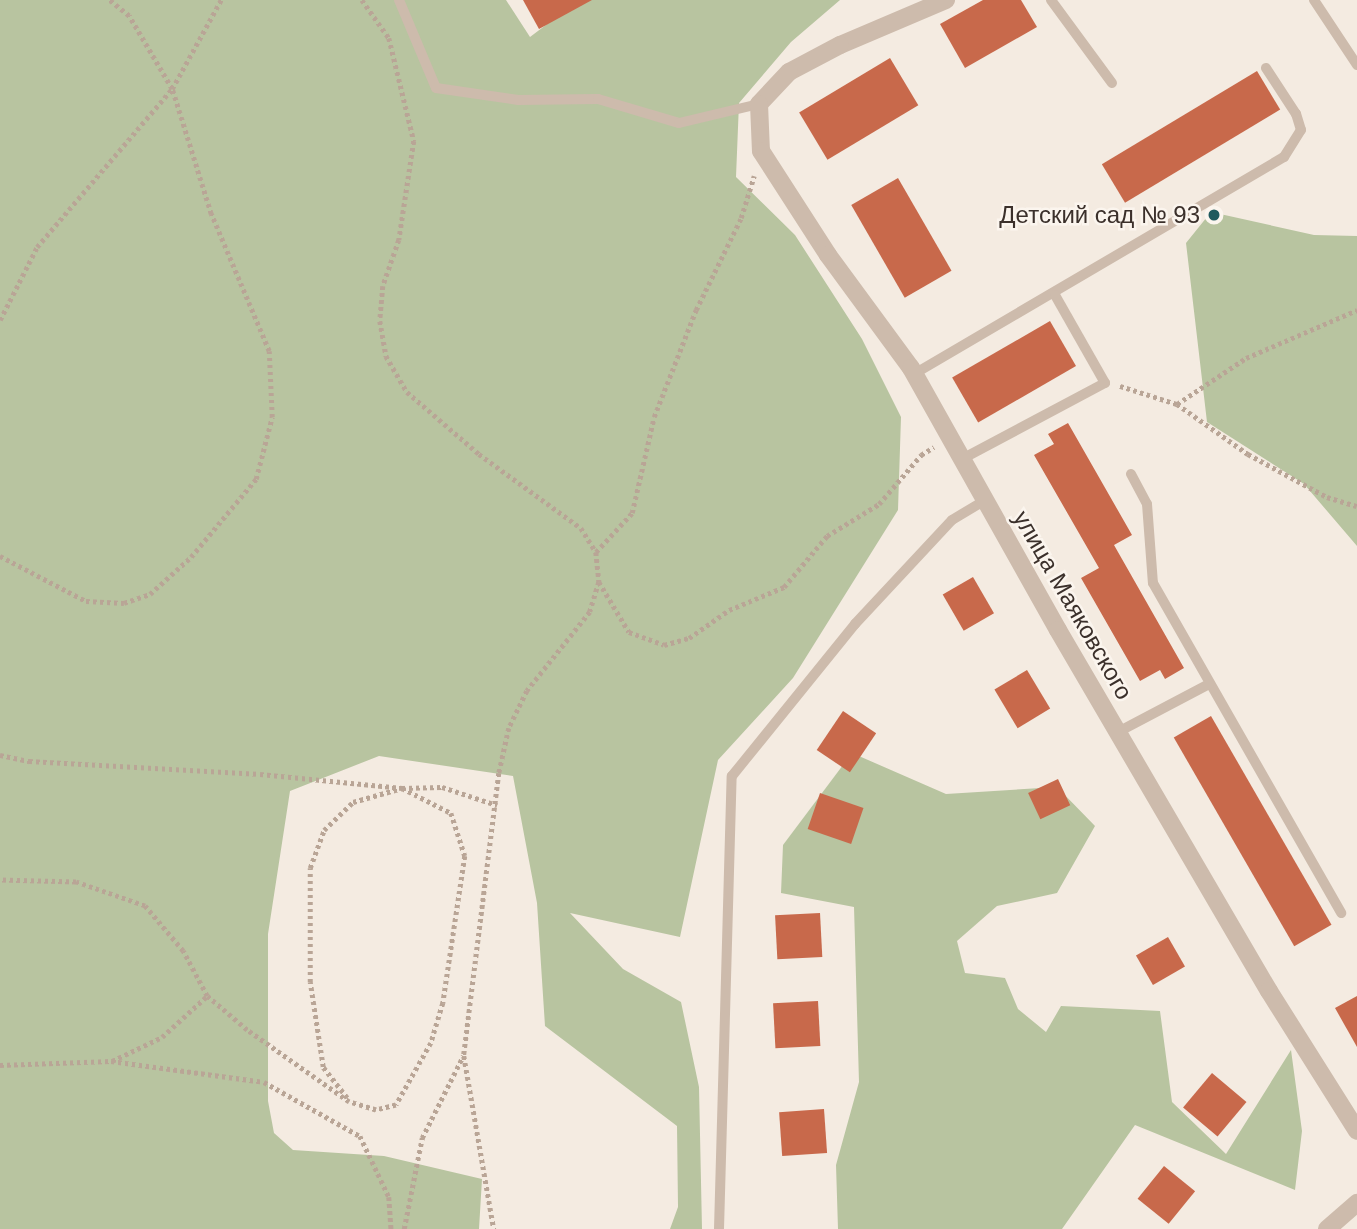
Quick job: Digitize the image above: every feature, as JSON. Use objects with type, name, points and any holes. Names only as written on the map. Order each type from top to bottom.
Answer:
[{"type":"street","points":[[761,151],[759,104],[789,72],[840,45],[946,0]]},
{"type":"street","name":"улица Маяковского","points":[[761,151],[828,255],[914,374],[1118,732],[1357,1131]]},
{"type":"street","points":[[1327,1229],[1357,1203]]},
{"type":"lane","points":[[399,0],[436,88],[518,100],[598,99],[679,123],[759,104]]},
{"type":"lane","points":[[1051,0],[1111,83]]},
{"type":"lane","points":[[1314,0],[1357,65]]},
{"type":"lane","points":[[914,374],[1055,295],[1284,157],[1301,130],[1296,114],[1266,68]]},
{"type":"lane","points":[[962,459],[1105,383],[1055,295]]},
{"type":"lane","points":[[1131,474],[1147,504],[1153,583],[1341,913]]},
{"type":"lane","points":[[719,1229],[732,776],[873,605],[952,520],[985,500]]},
{"type":"lane","points":[[1118,732],[1209,684]]},
{"type":"path","points":[[0,556],[34,571],[63,593],[86,601],[124,603],[150,594],[191,557],[256,479],[272,417],[269,351],[211,214],[172,89],[130,16],[109,0]]},
{"type":"path","points":[[0,320],[37,247],[172,89],[221,0]]},
{"type":"path","points":[[362,0],[390,38],[414,141],[398,240],[383,286],[380,321],[386,356],[407,392],[479,454],[581,528],[596,552],[599,582],[590,612],[527,691],[509,728],[497,805],[464,1056],[494,1229]]},
{"type":"path","points":[[596,552],[632,513],[654,417],[696,310],[741,218],[761,151]]},
{"type":"path","points":[[1177,404],[1246,358],[1357,310]]},
{"type":"path","points":[[1105,383],[1177,404],[1248,454],[1327,498],[1357,506]]},
{"type":"path","points":[[599,582],[629,632],[664,645],[689,638],[729,610],[784,587],[828,536],[879,504],[921,455],[950,437]]},
{"type":"path","points":[[0,755],[29,761],[260,774],[402,788],[442,787],[497,805]]},
{"type":"path","points":[[0,880],[76,882],[145,906],[183,951],[207,996],[247,1030],[349,1102],[376,1110],[396,1105],[417,1073],[443,1003],[465,856],[451,813],[402,788],[353,802],[339,812],[324,830],[310,868],[307,915],[315,1034],[323,1067],[349,1102]]},
{"type":"path","points":[[111,1061],[162,1037],[207,996]]},
{"type":"path","points":[[404,1229],[422,1138],[464,1056]]},
{"type":"path","points":[[0,1065],[111,1061],[264,1082],[360,1136],[389,1197],[391,1229]]},
{"type":"green space","points":[[0,0],[506,0],[530,37],[579,0],[840,0],[791,42],[739,103],[736,177],[795,235],[862,339],[901,417],[898,510],[793,678],[718,760],[680,937],[570,913],[623,969],[681,1002],[699,1087],[702,1229],[670,1229],[678,1207],[677,1126],[545,1026],[537,903],[513,776],[379,756],[290,791],[268,934],[268,1101],[274,1133],[293,1150],[384,1156],[482,1179],[479,1229],[0,1229]]},
{"type":"green space","points":[[1211,212],[1314,235],[1357,236],[1357,546],[1304,484],[1207,422],[1186,243]]},
{"type":"green space","points":[[852,753],[946,794],[1057,787],[1095,826],[1057,893],[997,906],[957,941],[965,973],[1005,978],[1018,1009],[1046,1032],[1061,1006],[1160,1011],[1172,1102],[1226,1154],[1291,1050],[1302,1131],[1295,1190],[1135,1125],[1062,1229],[838,1229],[836,1165],[859,1082],[854,907],[781,893],[783,845]]},
{"type":"building","points":[[523,0],[592,0],[539,29]]},
{"type":"building","points":[[983,0],[1021,0],[1037,27],[965,68],[940,24]]},
{"type":"building","points":[[890,58],[918,105],[827,160],[799,113]]},
{"type":"building","points":[[1257,71],[1280,110],[1125,203],[1102,164]]},
{"type":"building","points":[[898,178],[952,271],[905,298],[851,205]]},
{"type":"building","points":[[1050,321],[1076,366],[978,423],[952,378]]},
{"type":"building","points":[[1068,423],[1132,535],[1114,545],[1184,668],[1165,679],[1160,670],[1140,681],[1081,578],[1099,568],[1034,455],[1054,444],[1048,434]]},
{"type":"building","points":[[973,577],[994,613],[964,631],[943,594]]},
{"type":"building","points":[[1027,670],[1050,709],[1018,728],[994,690]]},
{"type":"building","points":[[843,711],[876,733],[850,772],[817,750]]},
{"type":"building","points":[[1211,716],[1332,925],[1294,946],[1174,738]]},
{"type":"building","points":[[1058,779],[1070,805],[1040,819],[1028,793]]},
{"type":"building","points":[[820,793],[863,808],[851,844],[808,829]]},
{"type":"building","points":[[820,913],[822,957],[777,959],[775,915]]},
{"type":"building","points":[[1168,937],[1185,966],[1153,985],[1136,956]]},
{"type":"building","points":[[1357,996],[1357,1047],[1335,1008]]},
{"type":"building","points":[[818,1001],[820,1046],[775,1048],[773,1003]]},
{"type":"building","points":[[1212,1073],[1246,1102],[1218,1136],[1183,1107]]},
{"type":"building","points":[[824,1109],[827,1153],[782,1156],[779,1112]]},
{"type":"building","points":[[1164,1166],[1195,1191],[1169,1224],[1138,1199]]},
{"type":"place","name":"Детский сад № 93","points":[[1214,215]]}]
